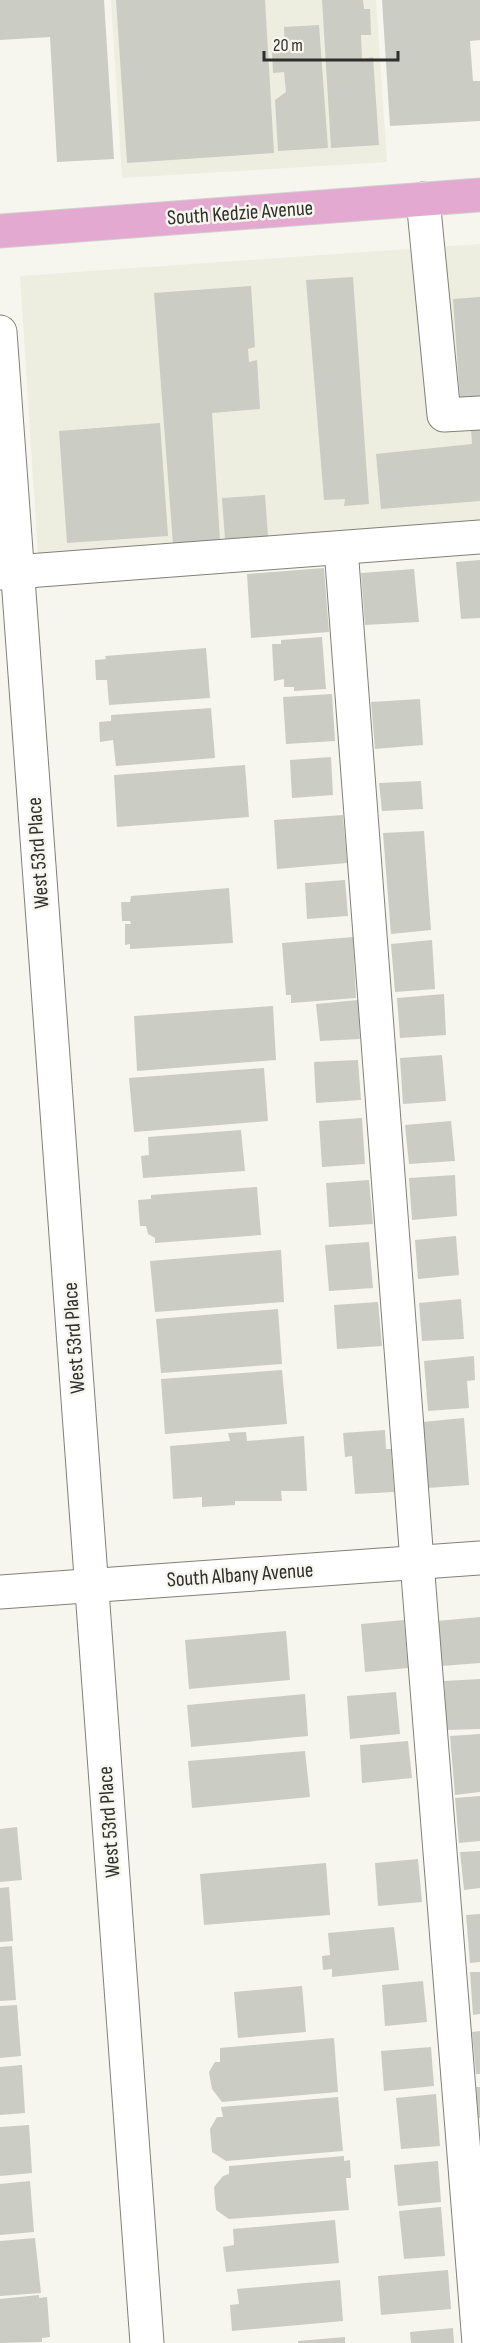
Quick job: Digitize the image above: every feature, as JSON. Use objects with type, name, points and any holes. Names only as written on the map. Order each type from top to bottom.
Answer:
[{"type":"main road","name":"South Kedzie Avenue","points":[[0,231],[480,195]]},
{"type":"street","points":[[423,199],[444,415],[480,413]]},
{"type":"street","name":"West 53rd Place","points":[[0,333],[9,572],[92,1586],[147,2343]]},
{"type":"street","points":[[9,572],[480,537]]},
{"type":"street","points":[[341,548],[417,1562],[479,2343]]},
{"type":"street","name":"South Albany Avenue","points":[[0,1592],[480,1557]]},
{"type":"shaded area","points":[[111,0],[376,0],[387,162],[122,178]]},
{"type":"shaded area","points":[[480,244],[480,537],[39,570],[20,276]]},
{"type":"building","points":[[0,0],[104,0],[114,159],[57,162],[50,37],[0,40]]},
{"type":"building","points":[[116,0],[265,0],[274,153],[127,163]]},
{"type":"building","points":[[322,0],[363,0],[364,9],[370,9],[371,35],[361,35],[362,59],[373,57],[379,145],[331,148]]},
{"type":"building","points":[[382,0],[480,0],[480,40],[470,41],[473,81],[480,81],[480,121],[390,126]]},
{"type":"building","points":[[319,25],[328,148],[278,151],[275,100],[286,92],[284,72],[273,73],[272,51],[285,49],[284,27]]},
{"type":"building","points":[[353,277],[369,504],[344,506],[345,499],[324,500],[306,280]]},
{"type":"building","points":[[251,286],[255,347],[248,349],[249,362],[257,360],[260,409],[212,413],[220,541],[173,544],[154,293]]},
{"type":"building","points":[[480,297],[480,397],[460,398],[453,299]]},
{"type":"building","points":[[160,423],[168,536],[67,543],[59,431]]},
{"type":"building","points":[[480,427],[480,501],[381,509],[376,454],[472,444],[471,428]]},
{"type":"building","points":[[265,495],[268,536],[225,539],[222,498]]},
{"type":"building","points":[[480,560],[480,618],[461,619],[456,562]]},
{"type":"building","points":[[324,568],[329,632],[251,638],[247,574]]},
{"type":"building","points":[[414,569],[419,622],[365,625],[361,573]]},
{"type":"building","points":[[322,637],[326,689],[294,691],[294,687],[284,687],[284,679],[274,681],[272,644],[281,644],[281,640]]},
{"type":"building","points":[[206,648],[210,698],[109,705],[107,680],[96,680],[95,660],[106,659],[105,656]]},
{"type":"building","points":[[332,694],[335,741],[286,744],[283,697]]},
{"type":"building","points":[[420,699],[423,745],[375,749],[371,702]]},
{"type":"building","points":[[211,708],[215,758],[116,766],[113,740],[100,742],[99,722],[111,721],[111,715]]},
{"type":"building","points":[[331,757],[333,795],[292,798],[290,760]]},
{"type":"building","points":[[245,765],[249,817],[117,827],[114,775]]},
{"type":"building","points":[[421,781],[423,809],[382,811],[379,783]]},
{"type":"building","points":[[343,815],[347,863],[277,869],[274,820]]},
{"type":"building","points":[[424,831],[431,930],[391,934],[383,833]]},
{"type":"building","points":[[345,880],[348,916],[307,919],[305,883]]},
{"type":"building","points":[[229,888],[233,943],[130,949],[130,944],[125,945],[125,924],[131,924],[130,921],[122,921],[121,902],[130,902],[131,896]]},
{"type":"building","points":[[353,937],[356,998],[291,1003],[291,995],[286,995],[282,943]]},
{"type":"building","points":[[432,940],[435,989],[395,992],[391,944]]},
{"type":"building","points":[[444,994],[446,1035],[400,1038],[397,998]]},
{"type":"building","points":[[358,1000],[360,1039],[320,1041],[316,1004]]},
{"type":"building","points":[[273,1006],[276,1060],[137,1071],[134,1016]]},
{"type":"building","points":[[442,1055],[446,1101],[403,1104],[400,1058]]},
{"type":"building","points":[[358,1060],[361,1100],[316,1103],[314,1062]]},
{"type":"building","points":[[264,1068],[268,1121],[134,1132],[129,1078]]},
{"type":"building","points":[[362,1118],[365,1164],[322,1167],[319,1121]]},
{"type":"building","points":[[451,1121],[455,1161],[409,1164],[405,1125]]},
{"type":"building","points":[[241,1130],[245,1171],[143,1178],[141,1156],[149,1155],[148,1137]]},
{"type":"building","points":[[455,1175],[457,1216],[412,1220],[409,1178]]},
{"type":"building","points":[[369,1180],[373,1224],[329,1227],[326,1183]]},
{"type":"building","points":[[257,1187],[261,1235],[155,1243],[155,1238],[148,1234],[146,1226],[140,1226],[138,1200],[151,1199],[151,1195]]},
{"type":"building","points":[[456,1236],[459,1275],[418,1279],[415,1240]]},
{"type":"building","points":[[369,1242],[373,1288],[329,1291],[325,1245]]},
{"type":"building","points":[[281,1250],[284,1302],[155,1312],[150,1261]]},
{"type":"building","points":[[461,1299],[464,1339],[422,1341],[419,1303]]},
{"type":"building","points":[[378,1302],[382,1346],[337,1349],[334,1305]]},
{"type":"building","points":[[278,1309],[282,1364],[161,1373],[156,1319]]},
{"type":"building","points":[[474,1356],[475,1380],[467,1381],[469,1408],[428,1411],[424,1361]]},
{"type":"building","points":[[282,1370],[287,1424],[165,1434],[161,1379]]},
{"type":"building","points":[[464,1418],[469,1485],[427,1488],[422,1422]]},
{"type":"building","points":[[385,1430],[386,1449],[391,1449],[394,1492],[355,1494],[352,1456],[345,1457],[343,1433]]},
{"type":"building","points":[[246,1432],[247,1441],[304,1436],[307,1491],[281,1491],[282,1501],[235,1501],[235,1505],[202,1507],[202,1497],[173,1499],[170,1446],[230,1441],[228,1433]]},
{"type":"building","points":[[480,1617],[480,1663],[441,1666],[437,1621]]},
{"type":"building","points":[[404,1620],[408,1668],[365,1672],[361,1624]]},
{"type":"building","points":[[286,1631],[290,1680],[189,1689],[185,1640]]},
{"type":"building","points":[[480,1679],[480,1729],[447,1730],[444,1681]]},
{"type":"building","points":[[396,1692],[400,1734],[350,1739],[347,1696]]},
{"type":"building","points":[[305,1694],[308,1736],[191,1747],[187,1705]]},
{"type":"building","points":[[480,1734],[480,1792],[455,1795],[450,1736]]},
{"type":"building","points":[[408,1741],[412,1778],[362,1783],[360,1745]]},
{"type":"building","points":[[305,1751],[310,1797],[192,1808],[188,1761]]},
{"type":"building","points":[[480,1796],[480,1841],[459,1843],[455,1798]]},
{"type":"building","points":[[17,1827],[22,1880],[0,1882],[0,1829]]},
{"type":"building","points":[[480,1851],[480,1888],[464,1890],[460,1852]]},
{"type":"building","points":[[418,1859],[422,1902],[378,1906],[375,1863]]},
{"type":"building","points":[[326,1863],[330,1915],[204,1925],[200,1874]]},
{"type":"building","points":[[9,1887],[13,1941],[0,1942],[0,1888]]},
{"type":"building","points":[[480,1914],[480,1962],[470,1963],[466,1915]]},
{"type":"building","points":[[394,1927],[399,1970],[332,1977],[332,1969],[323,1970],[322,1956],[330,1955],[328,1933]]},
{"type":"building","points":[[12,1946],[16,2000],[0,2001],[0,1947]]},
{"type":"building","points":[[470,1972],[480,1972],[480,2014],[473,2015]]},
{"type":"building","points":[[423,1981],[427,2022],[385,2026],[382,1985]]},
{"type":"building","points":[[302,1986],[306,2032],[238,2038],[234,1992]]},
{"type":"building","points":[[17,2005],[21,2056],[0,2058],[0,2006]]},
{"type":"building","points":[[480,2031],[480,2074],[476,2074],[472,2032]]},
{"type":"building","points":[[334,2038],[338,2092],[222,2102],[212,2089],[209,2072],[215,2062],[220,2062],[220,2048]]},
{"type":"building","points":[[431,2047],[434,2086],[384,2091],[381,2051]]},
{"type":"building","points":[[22,2065],[25,2113],[0,2115],[0,2067]]},
{"type":"building","points":[[476,2087],[480,2087],[480,2118],[478,2118]]},
{"type":"building","points":[[436,2094],[440,2146],[401,2149],[396,2098]]},
{"type":"building","points":[[338,2097],[343,2151],[226,2161],[212,2152],[210,2129],[217,2117],[223,2117],[221,2107]]},
{"type":"building","points":[[29,2125],[32,2173],[0,2176],[0,2127]]},
{"type":"building","points":[[344,2156],[344,2161],[350,2160],[351,2178],[346,2178],[349,2210],[229,2219],[216,2210],[214,2187],[223,2176],[229,2174],[229,2166]]},
{"type":"building","points":[[438,2161],[441,2202],[398,2206],[394,2165]]},
{"type":"building","points":[[30,2181],[34,2232],[0,2235],[0,2184]]},
{"type":"building","points":[[441,2207],[445,2256],[404,2259],[399,2211]]},
{"type":"building","points":[[335,2220],[339,2263],[226,2272],[223,2247],[234,2245],[233,2229]]},
{"type":"building","points":[[35,2238],[41,2293],[0,2296],[0,2241]]},
{"type":"building","points":[[448,2270],[451,2309],[381,2315],[378,2276]]},
{"type":"building","points":[[340,2280],[343,2321],[232,2331],[230,2305],[239,2304],[237,2289]]},
{"type":"building","points":[[39,2295],[39,2298],[47,2297],[50,2337],[42,2338],[42,2342],[0,2343],[0,2299]]},
{"type":"building","points":[[453,2328],[454,2343],[411,2343],[410,2332]]},
{"type":"building","points":[[345,2337],[345,2343],[298,2343],[298,2341]]}]
